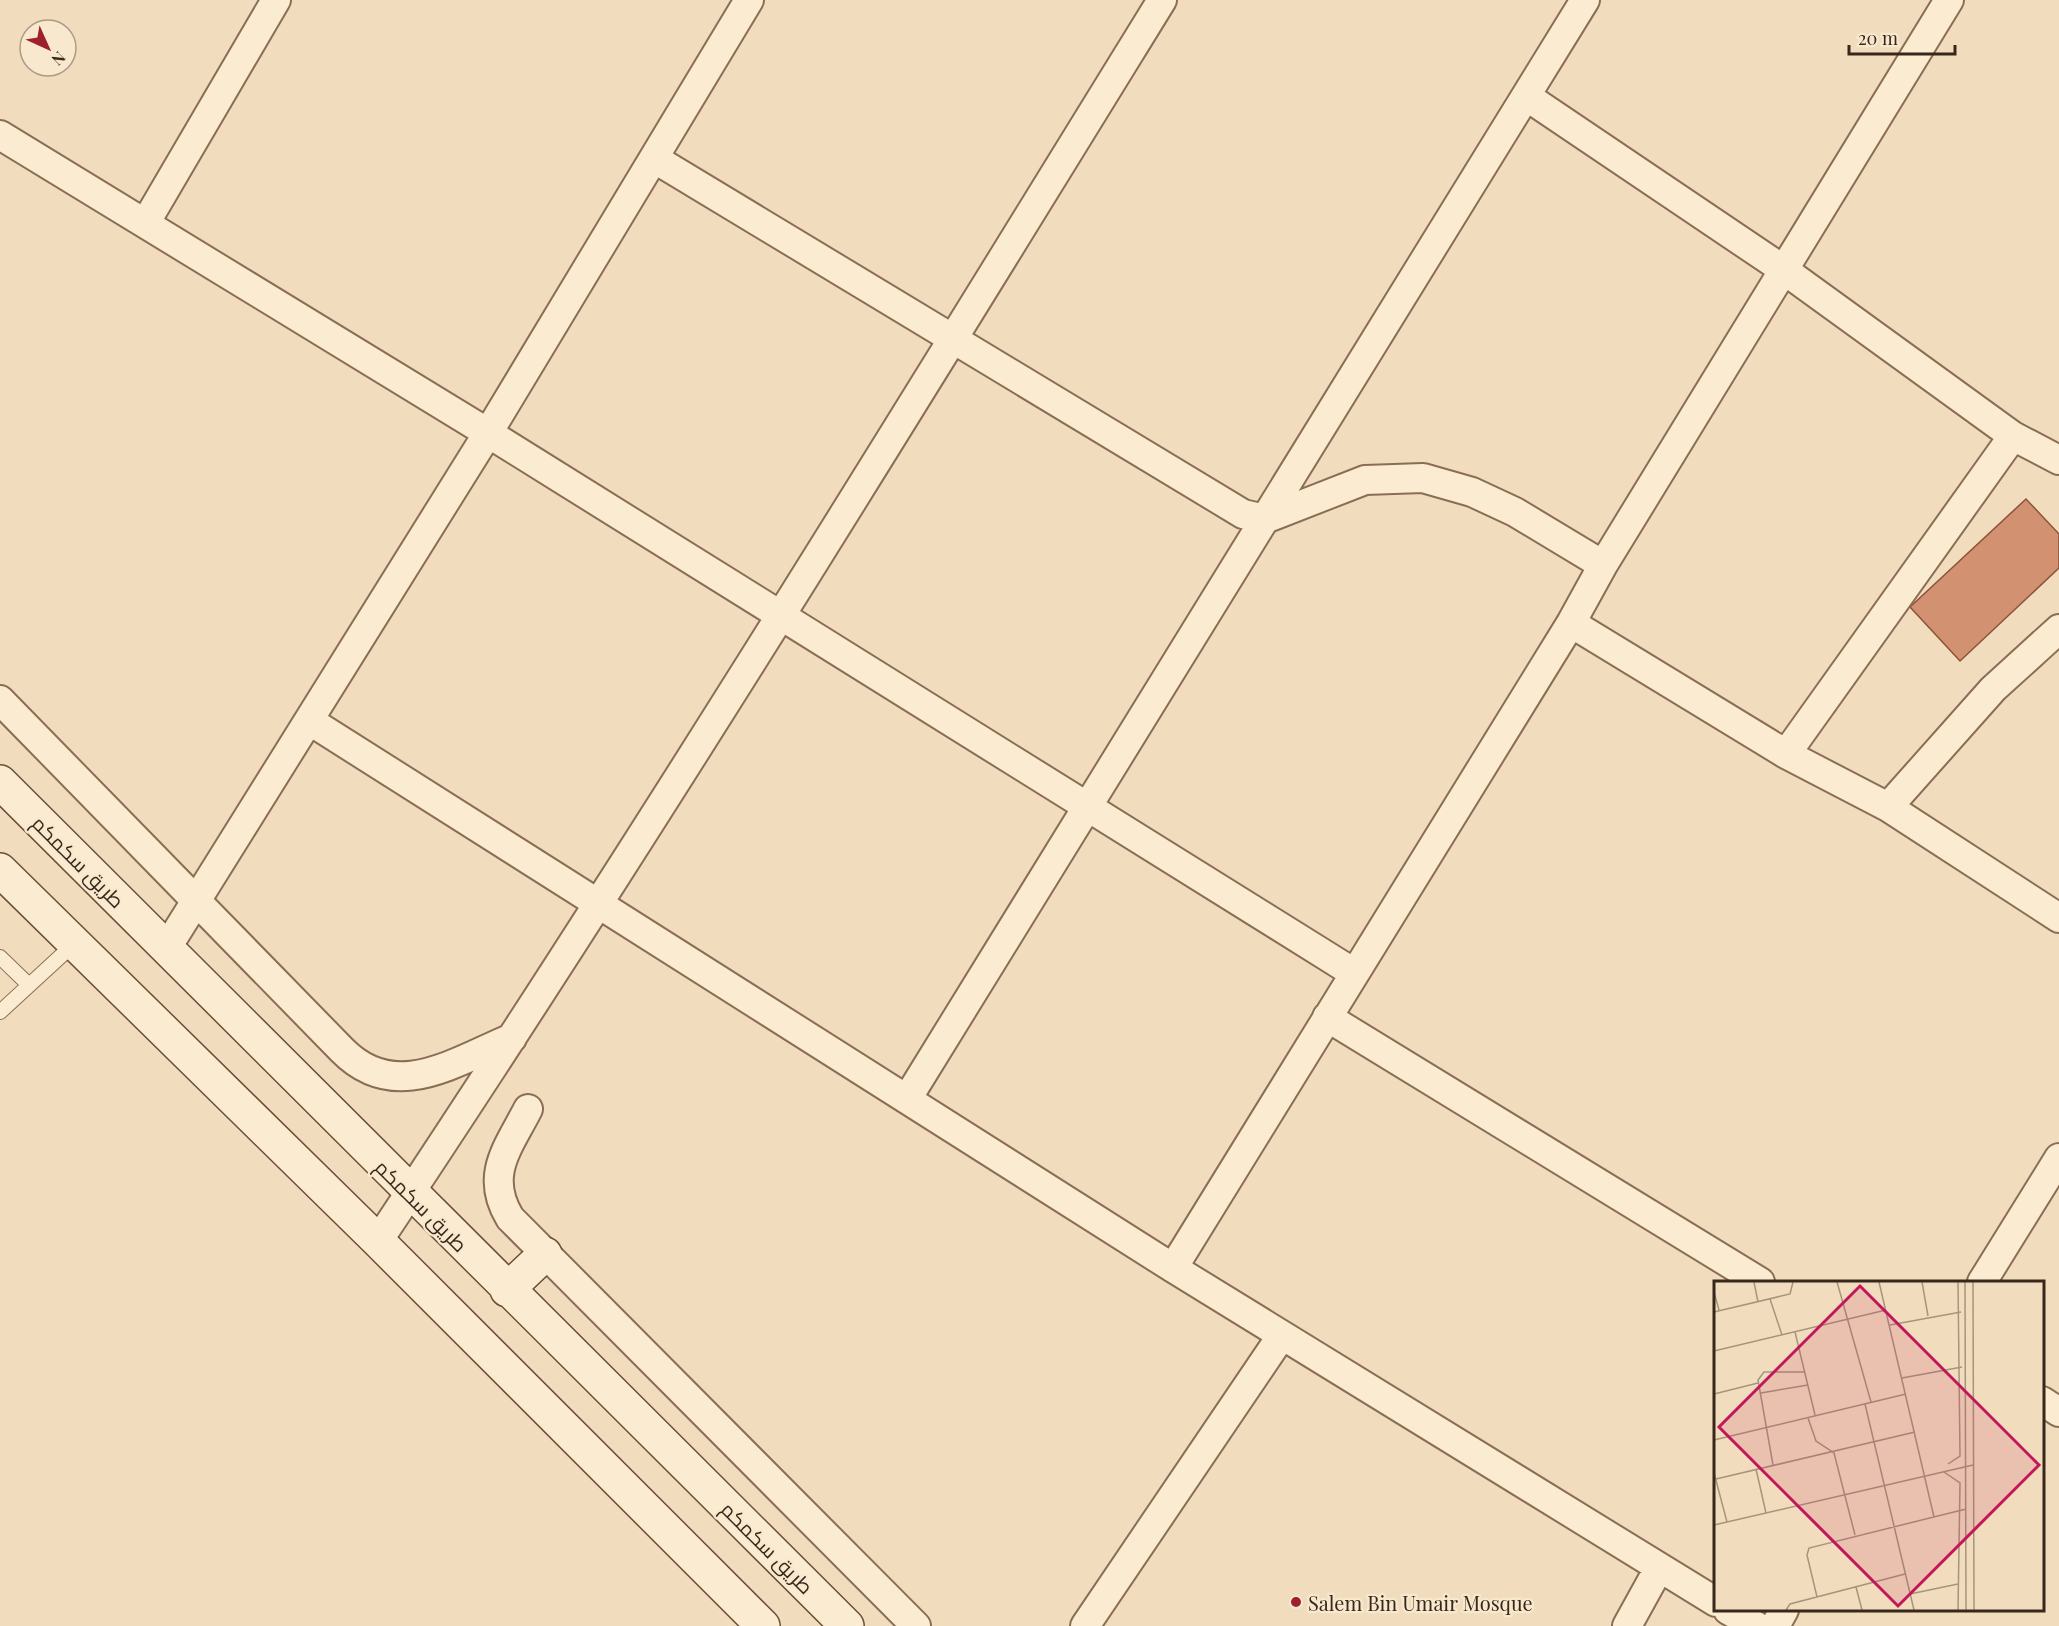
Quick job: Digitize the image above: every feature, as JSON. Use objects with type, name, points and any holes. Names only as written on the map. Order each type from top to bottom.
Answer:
[{"type":"main road","name":"طريق سكمكم","points":[[0,782],[410,1194],[847,1626]]},
{"type":"main road","points":[[0,870],[378,1241],[763,1626]]},
{"type":"main road","points":[[507,1290],[545,1254]]},
{"type":"street","points":[[146,222],[276,0]]},
{"type":"street","points":[[166,949],[488,433],[749,0]]},
{"type":"street","points":[[378,1241],[598,906],[782,615],[1162,0]]},
{"type":"street","points":[[907,1099],[1585,0]]},
{"type":"street","points":[[1173,1268],[1571,623],[1603,565],[1949,0]]},
{"type":"street","points":[[1526,96],[1784,270],[2013,436],[2059,460]]},
{"type":"street","points":[[1,136],[146,222],[488,433],[1354,973]]},
{"type":"street","points":[[655,159],[1243,514],[1265,519],[1365,480],[1423,478],[1472,492],[1515,512],[1603,565]]},
{"type":"street","points":[[1786,754],[2013,436]]},
{"type":"street","points":[[1571,623],[1786,754],[1888,807],[2059,918]]},
{"type":"street","points":[[1888,807],[1993,689],[2059,629]]},
{"type":"street","points":[[0,700],[352,1060],[364,1069],[396,1078],[416,1077],[512,1038]]},
{"type":"street","points":[[310,721],[598,906],[1173,1268],[1714,1601]]},
{"type":"street","points":[[1327,1017],[1758,1281]]},
{"type":"street","points":[[528,1109],[502,1159],[497,1189],[501,1204],[510,1218],[916,1626]]},
{"type":"street","points":[[1983,1281],[2059,1158]]},
{"type":"street","points":[[1085,1626],[1282,1335]]},
{"type":"street","points":[[2044,1402],[2059,1412]]},
{"type":"street","points":[[1627,1626],[1659,1568]]},
{"type":"street","points":[[1730,1611],[1756,1626]]},
{"type":"street","points":[[1774,1626],[1783,1611]]},
{"type":"lane","points":[[0,1012],[75,943]]},
{"type":"lane","points":[[0,957],[29,985]]},
{"type":"building","points":[[2026,499],[2059,534],[2059,568],[1960,661],[1910,607]]},
{"type":"place","name":"Salem Bin Umair Mosque","points":[[1296,1602]]}]
